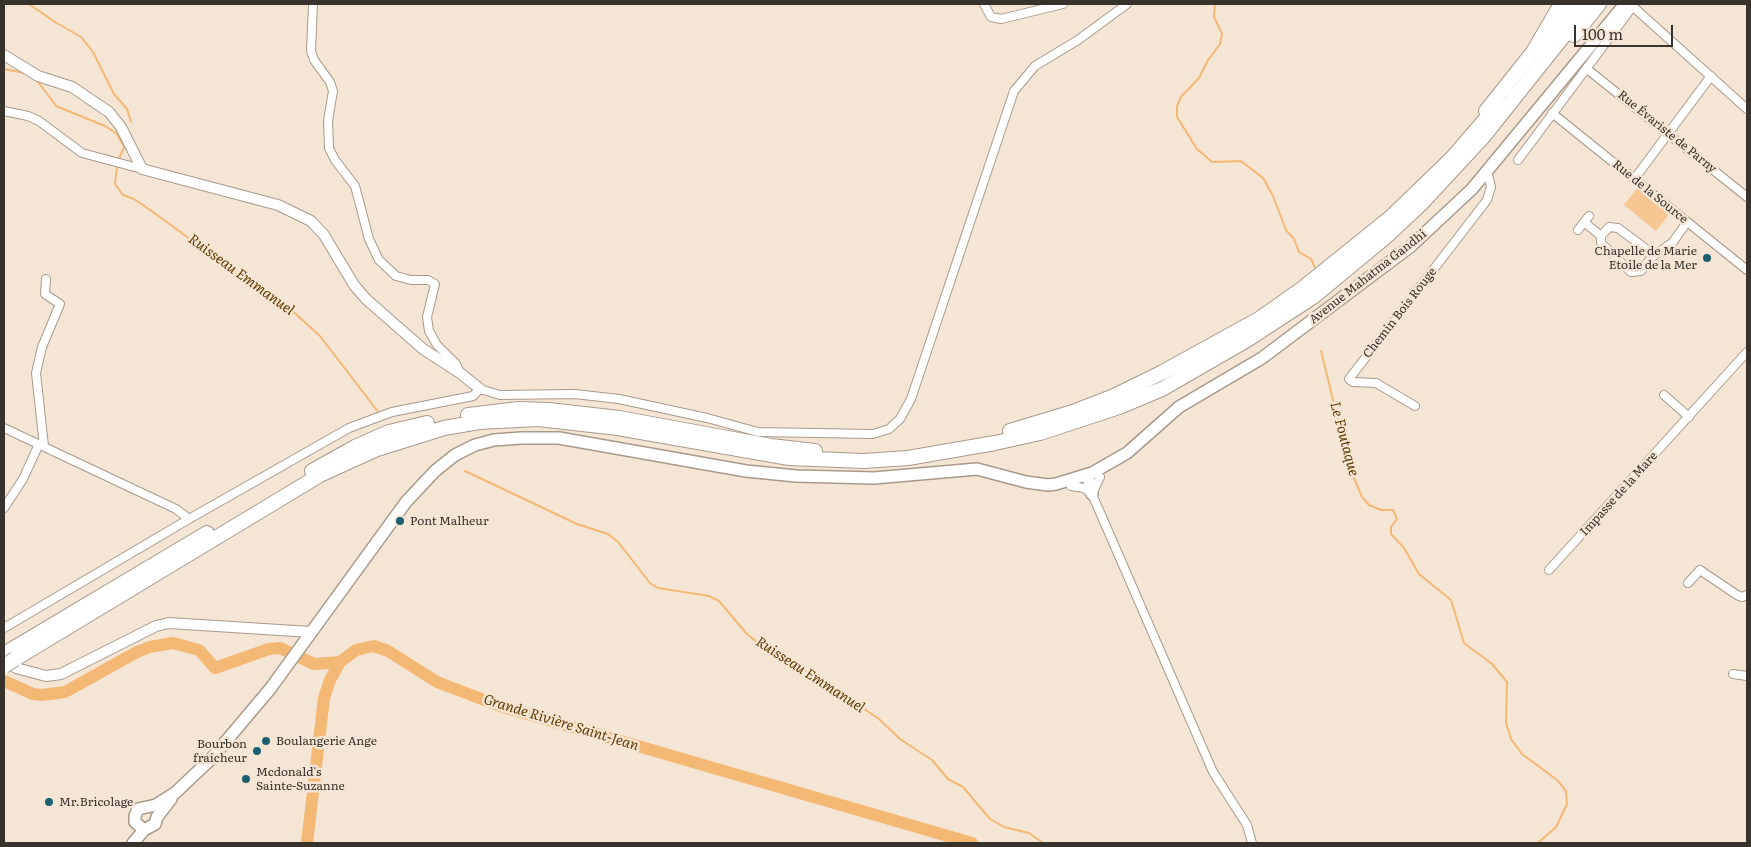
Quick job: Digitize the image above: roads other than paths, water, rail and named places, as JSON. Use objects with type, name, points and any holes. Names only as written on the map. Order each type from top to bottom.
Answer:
[{"type":"highway","points":[[1416,194],[1533,52],[1561,4]]},
{"type":"highway","points":[[9,660],[332,458],[389,432],[422,424],[489,412],[549,410],[619,418],[771,446],[827,452],[857,452],[900,450],[958,443],[1001,434],[1073,412],[1161,373],[1259,319],[1304,288],[1349,253],[1416,194],[1488,116],[1521,76],[1573,4]]},
{"type":"highway","points":[[9,660],[320,476],[377,449],[444,428],[488,422],[538,419],[618,428],[781,457],[864,461],[908,458],[1040,433],[1103,413],[1162,389],[1195,371],[1313,296],[1421,204],[1484,136],[1562,38],[1585,4]]},
{"type":"highway","points":[[1484,136],[1507,116],[1599,4]]},
{"type":"main road","name":"Avenue Mahatma Gandhi","points":[[308,637],[391,520],[421,484],[455,455],[475,445],[494,440],[521,438],[578,440],[730,468],[796,476],[874,478],[977,469],[1026,482],[1056,484],[1074,482],[1115,462],[1155,430],[1179,407],[1262,358],[1412,246],[1451,211],[1487,171],[1617,4]]},
{"type":"main road","name":"Avenue Mahatma Gandhi","points":[[1551,91],[1630,5]]},
{"type":"main road","name":"Avenue Mahatma Gandhi","points":[[1089,481],[1100,477],[1131,458],[1150,441],[1155,430]]},
{"type":"main road","points":[[1074,482],[1089,481],[1125,459],[1141,442]]},
{"type":"main road","points":[[1089,481],[1092,494]]},
{"type":"main road","points":[[129,843],[136,812],[162,802],[175,793],[211,759],[234,733],[308,637]]},
{"type":"main road","points":[[133,843],[144,830],[155,824],[157,817],[175,793]]},
{"type":"main road","points":[[146,807],[153,809],[157,817]]},
{"type":"main road","points":[[135,822],[144,830]]},
{"type":"street","points":[[313,4],[310,51],[333,90],[328,122],[330,148],[335,160],[355,186],[370,239],[384,267],[401,278],[428,280],[435,284],[427,317],[429,331],[437,345],[456,364],[460,373]]},
{"type":"street","points":[[984,4],[991,17],[1001,19],[1063,4]]},
{"type":"street","points":[[4,111],[28,116],[39,121],[82,153],[278,205],[301,214],[324,235],[354,285],[366,299],[423,349],[460,373],[480,390],[500,395],[575,394],[619,399],[707,418],[758,432],[873,434],[889,429],[900,419],[911,399],[1014,91],[1035,66],[1078,40],[1127,4]]},
{"type":"street","points":[[1518,160],[1587,68],[1630,5],[1747,109]]},
{"type":"street","points":[[4,55],[38,76],[72,87],[109,112],[121,127],[142,169]]},
{"type":"street","name":"Rue Évariste de Parny","points":[[1587,68],[1669,132],[1747,197]]},
{"type":"street","points":[[1635,178],[1711,76]]},
{"type":"street","name":"Rue de la Source","points":[[1552,114],[1635,178],[1747,270]]},
{"type":"street","name":"Chemin Bois Rouge","points":[[1415,406],[1376,383],[1353,382],[1349,379],[1487,200],[1491,187],[1487,171]]},
{"type":"street","points":[[1578,230],[1586,219],[1601,236],[1601,243],[1632,272],[1641,271],[1652,257],[1673,242],[1687,222]]},
{"type":"street","points":[[1601,236],[1609,227],[1618,228],[1650,252],[1652,257]]},
{"type":"street","points":[[4,508],[23,479],[41,445],[36,373],[42,348],[60,304],[45,294],[46,279]]},
{"type":"street","name":"Impasse de la Mare","points":[[1549,570],[1747,352]]},
{"type":"street","points":[[4,628],[189,519],[349,428],[392,412],[473,396],[480,390]]},
{"type":"street","points":[[1664,395],[1689,417]]},
{"type":"street","points":[[4,428],[176,509],[189,519]]},
{"type":"street","points":[[1092,494],[1100,477]]},
{"type":"street","points":[[1074,482],[1092,494],[1213,772],[1247,825],[1252,843]]},
{"type":"street","points":[[1688,583],[1700,570],[1737,595],[1742,597],[1747,595]]},
{"type":"street","points":[[9,660],[46,676],[61,674],[156,626],[169,623],[308,637]]},
{"type":"street","points":[[1733,674],[1747,676]]},
{"type":"waterway","name":"Ruisseau Emmanuel","points":[[29,4],[81,37],[93,52],[114,94],[127,109],[131,122]]},
{"type":"waterway","name":"Le Foutaque","points":[[1215,4],[1214,17],[1222,34],[1220,44],[1208,60],[1199,78],[1181,97],[1177,106],[1177,117],[1197,149],[1212,162],[1241,161],[1263,178],[1273,196],[1286,230],[1294,239],[1299,252],[1311,259],[1315,267]]},
{"type":"waterway","points":[[4,69],[24,73]]},
{"type":"waterway","points":[[36,79],[56,106],[105,126],[116,133],[124,146]]},
{"type":"waterway","name":"Ruisseau Emmanuel","points":[[118,161],[125,145]]},
{"type":"waterway","name":"Ruisseau Emmanuel","points":[[117,166],[115,184],[123,195],[134,199],[228,267],[287,306],[320,336],[379,413]]},
{"type":"waterway","name":"Le Foutaque","points":[[1321,351],[1350,469],[1362,497],[1369,505],[1381,510],[1393,510],[1397,519],[1391,527],[1391,534],[1404,548],[1419,574],[1451,600],[1464,643],[1492,664],[1507,682],[1506,723],[1511,739],[1522,754],[1557,780],[1566,791],[1567,804],[1556,827],[1538,843]]},
{"type":"waterway","name":"Ruisseau Emmanuel","points":[[465,471],[577,524],[608,534],[618,542],[650,583],[658,588],[709,596],[719,601],[747,634],[758,643],[826,683],[879,719],[900,739],[932,760],[948,779],[963,787],[990,819],[1004,827],[1029,833],[1043,843]]},
{"type":"waterway","points":[[4,681],[33,694],[42,695],[65,692],[137,652],[150,647],[173,643],[199,650],[215,668],[269,649],[280,648],[314,664],[340,662]]},
{"type":"waterway","name":"Grande Rivière Saint-Jean","points":[[307,843],[324,698],[330,680],[340,662],[356,650],[374,646],[388,651],[437,682],[500,706],[972,843]]},
{"type":"place","name":"Chapelle de Marie Etoile de la Mer","points":[[1707,258]]},
{"type":"place","name":"Pont Malheur","points":[[400,521]]},
{"type":"place","name":"Boulangerie Ange","points":[[266,741]]},
{"type":"place","name":"Bourbon fraicheur","points":[[257,751]]},
{"type":"place","name":"Mcdonald's Sainte-Suzanne","points":[[246,779]]},
{"type":"place","name":"Mr.Bricolage","points":[[49,802]]}]
